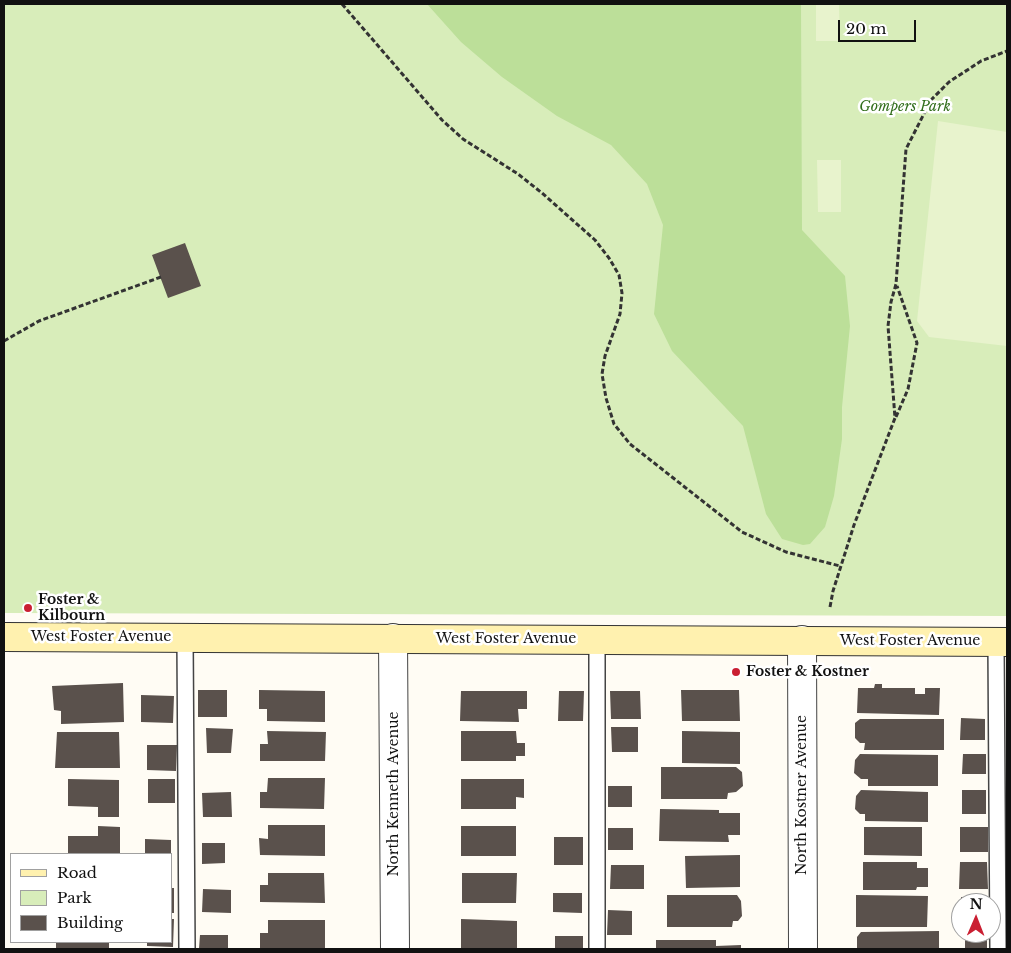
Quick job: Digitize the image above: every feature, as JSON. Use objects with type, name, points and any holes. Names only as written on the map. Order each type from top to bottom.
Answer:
[{"type":"main road","name":"West Foster Avenue","points":[[4,637],[1002,642]]},
{"type":"street","name":"North Kenneth Avenue","points":[[393,638],[395,949]]},
{"type":"street","name":"North Kostner Avenue","points":[[802,640],[803,949]]},
{"type":"lane","points":[[185,638],[187,949]]},
{"type":"lane","points":[[596,639],[596,949]]},
{"type":"lane","points":[[998,949],[1002,642]]},
{"type":"path","points":[[342,4],[442,120],[464,139],[542,192],[595,240],[609,258],[619,275],[622,294],[620,314],[605,356],[602,374],[606,398],[614,424],[630,444],[742,532],[786,552],[840,566]]},
{"type":"path","points":[[895,418],[888,326],[891,302],[896,284],[906,149],[931,100],[949,82],[981,61],[1007,51]]},
{"type":"path","points":[[4,341],[39,321],[161,277]]},
{"type":"path","points":[[830,607],[840,566],[895,418],[908,389],[917,343],[896,284]]},
{"type":"green space","name":"Gompers Park","points":[[4,4],[1007,4],[1007,616],[4,613]]},
{"type":"green space","points":[[427,4],[801,4],[802,230],[845,276],[850,326],[842,407],[842,439],[834,496],[825,527],[810,544],[803,545],[782,539],[766,514],[743,426],[672,351],[654,314],[663,225],[647,184],[611,145],[557,116],[502,77],[461,42]]},
{"type":"green space","points":[[816,4],[839,4],[840,41],[816,41]]},
{"type":"green space","points":[[938,121],[1007,132],[1007,346],[929,337],[917,321]]},
{"type":"green space","points":[[817,160],[841,160],[841,212],[818,212]]},
{"type":"building","points":[[185,243],[201,286],[168,298],[152,255]]},
{"type":"building","points":[[123,683],[124,722],[61,724],[61,711],[54,710],[52,686]]},
{"type":"building","points":[[875,684],[882,684],[882,688],[915,688],[915,694],[925,694],[925,688],[940,688],[939,715],[857,713],[858,688],[874,688]]},
{"type":"building","points":[[198,690],[227,690],[227,717],[198,717]]},
{"type":"building","points":[[259,690],[325,691],[325,722],[267,721],[267,709],[259,709]]},
{"type":"building","points":[[681,690],[739,690],[740,721],[682,721]]},
{"type":"building","points":[[461,691],[527,691],[527,709],[518,709],[519,722],[460,721]]},
{"type":"building","points":[[559,691],[584,691],[583,721],[558,721]]},
{"type":"building","points":[[610,691],[640,691],[641,719],[611,719]]},
{"type":"building","points":[[141,695],[174,696],[173,723],[141,722]]},
{"type":"building","points":[[961,718],[985,719],[985,740],[960,740]]},
{"type":"building","points":[[860,719],[944,719],[944,750],[864,750],[865,743],[860,743],[855,738],[855,723]]},
{"type":"building","points":[[611,727],[638,727],[638,752],[612,752]]},
{"type":"building","points":[[206,728],[233,729],[231,753],[207,753]]},
{"type":"building","points":[[267,731],[326,732],[325,761],[260,761],[260,744],[268,744]]},
{"type":"building","points":[[461,731],[516,731],[517,743],[525,743],[525,756],[516,756],[516,761],[461,761]]},
{"type":"building","points":[[682,731],[740,732],[740,764],[682,763]]},
{"type":"building","points":[[57,732],[119,732],[120,768],[55,768]]},
{"type":"building","points":[[147,745],[177,745],[176,771],[147,770]]},
{"type":"building","points":[[860,754],[938,755],[938,786],[868,786],[868,779],[861,779],[854,773],[855,760]]},
{"type":"building","points":[[963,754],[986,754],[986,774],[962,774]]},
{"type":"building","points":[[661,767],[736,767],[742,772],[743,786],[736,792],[728,793],[727,799],[661,799]]},
{"type":"building","points":[[268,778],[325,778],[324,809],[260,808],[260,792],[267,792]]},
{"type":"building","points":[[68,779],[119,780],[119,817],[98,817],[98,807],[68,806]]},
{"type":"building","points":[[148,779],[175,779],[175,803],[148,803]]},
{"type":"building","points":[[461,779],[524,779],[524,798],[516,797],[516,809],[461,809]]},
{"type":"building","points":[[608,786],[632,786],[632,807],[608,807]]},
{"type":"building","points":[[861,790],[928,792],[928,822],[865,821],[865,814],[860,814],[855,809],[856,796]]},
{"type":"building","points":[[962,790],[986,790],[986,814],[962,814]]},
{"type":"building","points":[[231,792],[232,817],[203,817],[202,793]]},
{"type":"building","points":[[660,809],[719,810],[719,813],[740,813],[740,835],[728,835],[729,842],[659,841]]},
{"type":"building","points":[[268,825],[325,825],[325,856],[260,855],[259,838],[268,839]]},
{"type":"building","points":[[98,826],[120,827],[120,853],[68,853],[68,836],[98,836]]},
{"type":"building","points":[[461,826],[516,826],[516,856],[461,856]]},
{"type":"building","points":[[864,827],[922,827],[922,856],[864,855]]},
{"type":"building","points":[[960,827],[988,827],[988,852],[960,852]]},
{"type":"building","points":[[608,828],[633,828],[633,850],[608,850]]},
{"type":"building","points":[[554,837],[583,837],[583,865],[554,865]]},
{"type":"building","points":[[145,839],[171,840],[171,853],[145,853]]},
{"type":"building","points":[[202,843],[225,843],[225,863],[202,864]]},
{"type":"building","points":[[740,855],[740,887],[686,888],[685,856]]},
{"type":"building","points":[[863,862],[917,862],[917,868],[928,868],[928,887],[917,887],[916,890],[863,890]]},
{"type":"building","points":[[960,862],[987,862],[988,889],[959,889]]},
{"type":"building","points":[[611,865],[644,865],[644,889],[610,889]]},
{"type":"building","points":[[268,873],[324,873],[325,903],[260,902],[260,885],[268,885]]},
{"type":"building","points":[[462,873],[517,873],[516,903],[462,903]]},
{"type":"building","points":[[172,888],[174,888],[174,913],[172,913]]},
{"type":"building","points":[[203,889],[231,890],[231,913],[202,912]]},
{"type":"building","points":[[553,893],[582,893],[582,913],[553,912]]},
{"type":"building","points":[[667,895],[737,895],[741,901],[742,916],[738,921],[733,921],[732,927],[667,927]]},
{"type":"building","points":[[856,895],[928,896],[927,927],[856,927]]},
{"type":"building","points":[[608,910],[632,911],[632,935],[607,935]]},
{"type":"building","points":[[172,919],[174,919],[173,947],[147,946],[147,943],[172,943]]},
{"type":"building","points":[[461,919],[517,921],[517,949],[461,949]]},
{"type":"building","points":[[268,920],[325,920],[325,949],[260,949],[260,933],[268,933]]},
{"type":"building","points":[[939,931],[939,949],[857,949],[857,937],[861,932]]},
{"type":"building","points":[[200,935],[228,935],[228,949],[199,949]]},
{"type":"building","points":[[555,936],[583,936],[583,949],[555,949]]},
{"type":"building","points":[[656,940],[716,940],[716,946],[741,945],[741,949],[656,949]]},
{"type":"building","points":[[56,943],[109,943],[109,949],[56,949]]},
{"type":"building","points":[[965,943],[987,943],[987,949],[965,949]]},
{"type":"place","name":"Foster & Kilbourn","points":[[28,608]]},
{"type":"place","name":"Foster & Kostner","points":[[736,672]]}]
